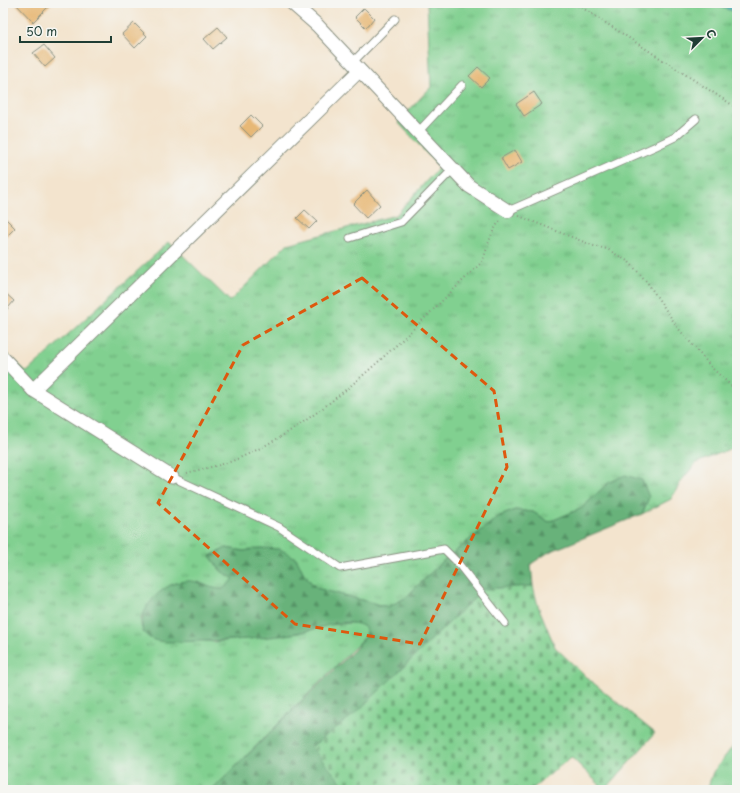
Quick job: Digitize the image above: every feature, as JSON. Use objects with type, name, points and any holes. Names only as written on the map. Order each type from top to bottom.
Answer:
[{"type":"street","points":[[292,3],[317,24],[469,186],[508,211]]},
{"type":"street","points":[[33,390],[356,67]]},
{"type":"street","points":[[3,358],[33,390],[172,477]]},
{"type":"lane","points":[[356,67],[395,19]]},
{"type":"lane","points":[[419,131],[462,85]]},
{"type":"lane","points":[[508,211],[668,140],[696,120]]},
{"type":"lane","points":[[350,238],[402,222],[453,169]]},
{"type":"lane","points":[[172,477],[279,527],[340,568],[444,550],[458,562],[505,623]]},
{"type":"path","points":[[575,3],[737,108]]},
{"type":"path","points":[[172,477],[236,460],[282,437],[308,419],[368,370],[482,262],[489,246],[493,229],[508,211],[594,246],[607,249],[629,262],[647,282],[678,328],[712,368],[737,391]]},
{"type":"highlighted area","points":[[362,278],[494,391],[507,467],[420,644],[295,624],[158,503],[243,345]]},
{"type":"green space","points":[[427,3],[707,3],[737,12],[737,446],[696,463],[682,480],[671,499],[642,514],[649,497],[608,483],[582,508],[549,522],[533,512],[515,510],[498,517],[443,561],[405,598],[388,607],[316,588],[304,574],[296,558],[261,548],[244,551],[226,548],[211,557],[221,571],[235,579],[223,589],[214,589],[198,582],[175,584],[161,592],[141,617],[143,632],[214,642],[300,633],[327,625],[359,623],[366,628],[366,636],[212,790],[3,790],[3,351],[27,372],[169,242],[230,301],[287,244],[396,215],[439,167],[398,122],[431,87]]},
{"type":"green space","points":[[625,475],[642,480],[649,497],[642,514],[549,552],[531,564],[533,586],[484,589],[357,712],[312,747],[348,790],[212,790],[354,650],[366,636],[366,628],[356,623],[345,623],[333,624],[304,632],[266,637],[172,642],[156,640],[146,635],[142,627],[143,617],[155,596],[165,588],[176,583],[190,581],[223,589],[234,579],[221,571],[210,556],[226,548],[244,551],[261,548],[280,549],[296,558],[304,574],[316,588],[388,607],[405,598],[443,561],[498,517],[515,510],[533,512],[549,522],[582,508],[608,483]]},
{"type":"green space","points":[[533,586],[538,606],[555,647],[586,677],[655,733],[605,790],[571,757],[531,790],[348,790],[311,747],[357,712],[484,589]]},
{"type":"green space","points":[[737,741],[737,790],[707,790],[713,772]]},
{"type":"water","points":[[707,3],[737,3],[737,12]]},
{"type":"building","points":[[15,3],[52,3],[33,22]]},
{"type":"building","points":[[364,8],[374,18],[366,28],[355,17]]},
{"type":"building","points":[[134,23],[147,36],[135,48],[122,34]]},
{"type":"building","points":[[218,27],[227,37],[213,49],[204,39]]},
{"type":"building","points":[[44,45],[55,58],[45,67],[33,53]]},
{"type":"building","points":[[478,67],[490,78],[481,87],[469,76]]},
{"type":"building","points":[[534,92],[542,104],[524,116],[516,104]]},
{"type":"building","points":[[251,115],[262,126],[251,137],[240,126]]},
{"type":"building","points":[[515,150],[522,162],[508,170],[501,158]]},
{"type":"building","points":[[367,190],[380,205],[366,218],[353,204]]},
{"type":"building","points":[[305,210],[317,221],[309,229],[297,218]]},
{"type":"building","points":[[3,216],[15,228],[3,240]]},
{"type":"building","points":[[3,291],[14,301],[3,314]]}]
